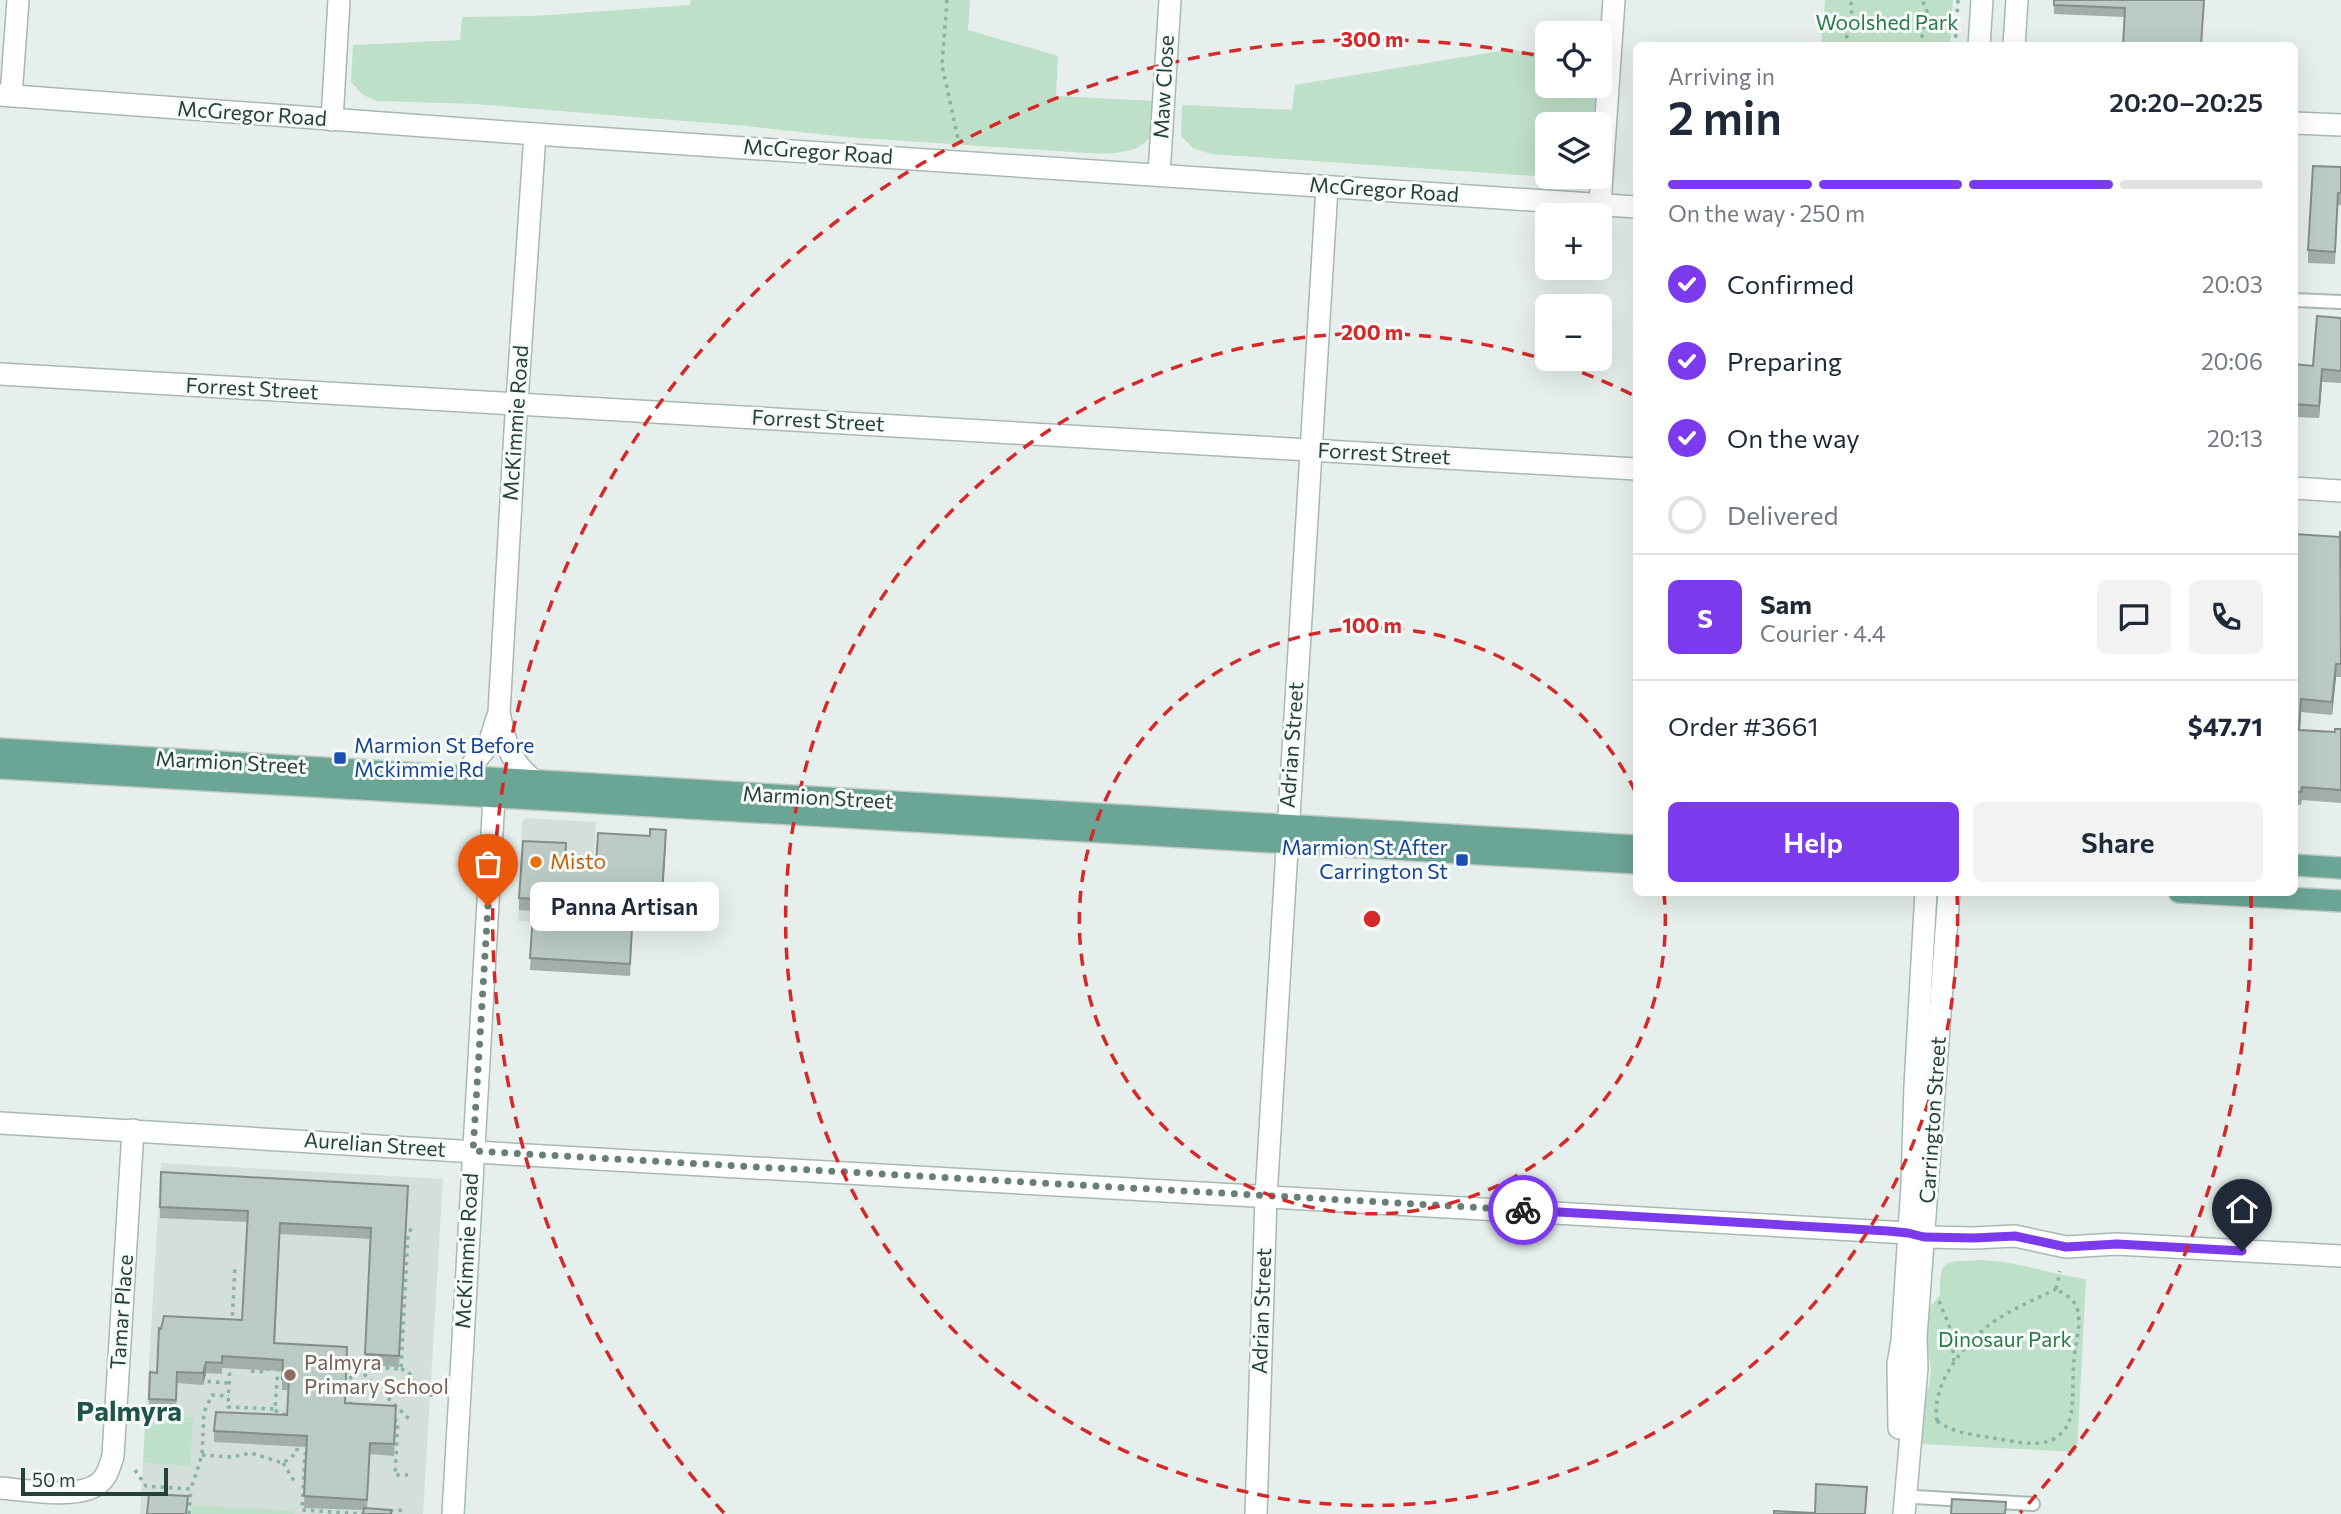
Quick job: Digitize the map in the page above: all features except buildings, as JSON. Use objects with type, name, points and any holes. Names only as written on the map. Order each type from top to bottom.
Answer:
[{"type":"main road","name":"Marmion Street","points":[[0,749],[463,776],[495,787],[534,781],[1289,833],[1633,863]]},
{"type":"main road","name":"Marmion Street","points":[[0,768],[495,787],[1289,833],[1633,846]]},
{"type":"main road","points":[[2298,865],[2341,867]]},
{"type":"main road","points":[[2251,896],[2341,901]]},
{"type":"street","points":[[5,96],[18,0]]},
{"type":"street","points":[[332,120],[339,0]]},
{"type":"street","name":"Maw Close","points":[[1159,174],[1170,0]]},
{"type":"street","points":[[1600,203],[1614,0]]},
{"type":"street","points":[[1979,42],[1982,0]]},
{"type":"street","points":[[2014,42],[2017,0]]},
{"type":"street","name":"McGregor Road","points":[[5,96],[1584,203]]},
{"type":"street","points":[[2298,123],[2341,125]]},
{"type":"street","name":"McKimmie Road","points":[[463,776],[489,744],[499,713],[535,134]]},
{"type":"street","name":"Adrian Street","points":[[1256,1514],[1266,1197],[1327,187]]},
{"type":"street","name":"McGregor Road","points":[[1612,205],[1633,207]]},
{"type":"street","name":"Forrest Street","points":[[0,374],[1633,470]]},
{"type":"street","points":[[2298,488],[2341,491]]},
{"type":"street","name":"McKimmie Road","points":[[499,713],[508,752],[524,773],[534,781]]},
{"type":"street","name":"McKimmie Road","points":[[453,1514],[495,787]]},
{"type":"street","name":"Carrington Street","points":[[1909,1506],[1916,1388],[1916,1235],[1913,1185],[1915,1086],[1926,896]]},
{"type":"street","name":"Carrington Street","points":[[1893,1514],[1899,1421],[1898,1364],[1916,1235],[1950,896]]},
{"type":"street","name":"Aurelian Street","points":[[0,1123],[1916,1235],[1974,1238],[2015,1236],[2066,1247],[2117,1244],[2341,1256]]},
{"type":"street","name":"Tamar Place","points":[[0,1488],[73,1492],[93,1487],[107,1475],[113,1456],[133,1130]]},
{"type":"street","points":[[453,1514],[464,1514]]},
{"type":"lane","points":[[2298,300],[2341,302]]},
{"type":"lane","points":[[1909,1506],[2033,1504]]},
{"type":"path","points":[[947,0],[942,65],[961,161]]},
{"type":"path","points":[[1845,42],[1852,23],[1852,0]]},
{"type":"path","points":[[1921,42],[1927,11],[1922,0]]},
{"type":"path","points":[[1955,42],[1958,0]]},
{"type":"path","points":[[401,1369],[408,1234],[413,1226]]},
{"type":"path","points":[[232,1330],[235,1267]]},
{"type":"path","points":[[1931,1430],[1937,1421],[1936,1407],[1940,1384],[1954,1363],[1990,1325],[2056,1289],[2060,1271]]},
{"type":"path","points":[[1937,1421],[1945,1427],[1969,1434],[2018,1442],[2043,1443],[2063,1432],[2071,1415],[2079,1320],[2073,1300],[2056,1289]]},
{"type":"path","points":[[1937,1297],[1951,1330],[1954,1363]]},
{"type":"path","points":[[267,1372],[268,1358]]},
{"type":"path","points":[[231,1359],[228,1407],[275,1409],[281,1414],[299,1416]]},
{"type":"path","points":[[275,1409],[278,1361]]},
{"type":"path","points":[[353,1365],[408,1371],[414,1388],[419,1393],[433,1395]]},
{"type":"path","points":[[350,1405],[353,1365]]},
{"type":"path","points":[[353,1365],[411,1421]]},
{"type":"path","points":[[251,1371],[273,1372]]},
{"type":"path","points":[[194,1381],[229,1382]]},
{"type":"path","points":[[189,1514],[191,1489],[202,1455],[204,1412],[212,1395],[229,1396]]},
{"type":"path","points":[[386,1420],[398,1421],[395,1475],[408,1475]]},
{"type":"path","points":[[296,1453],[297,1441]]},
{"type":"path","points":[[202,1455],[232,1457],[251,1453],[283,1463],[294,1481]]},
{"type":"path","points":[[283,1463],[296,1453],[310,1454],[307,1504]]},
{"type":"path","points":[[305,1454],[302,1510],[363,1510],[370,1513]]},
{"type":"path","points":[[135,1470],[146,1486],[191,1489]]},
{"type":"path","points":[[382,1510],[405,1510]]},
{"type":"shaded area","points":[[526,818],[596,822],[590,925],[518,921],[522,822]]},
{"type":"shaded area","name":"Palmyra Primary School","points":[[161,1163],[443,1179],[423,1514],[140,1514]]},
{"type":"green space","points":[[691,0],[970,0],[968,30],[1058,56],[1056,96],[1156,101],[1155,125],[1150,137],[1135,148],[1116,153],[1087,153],[846,137],[475,104],[377,101],[363,95],[351,82],[353,45],[460,40],[462,17],[535,16],[690,5]]},
{"type":"green space","name":"Woolshed Park","points":[[1825,0],[1953,0],[1950,42],[1821,42]]},
{"type":"green space","points":[[1506,50],[1535,52],[1535,98],[1600,98],[1599,112],[1535,112],[1535,176],[1211,154],[1193,148],[1181,136],[1182,105],[1292,110],[1295,85]]},
{"type":"green space","name":"Dinosaur Park","points":[[1981,1260],[2086,1279],[2077,1452],[1920,1444],[1923,1396],[1929,1387],[1931,1369],[1926,1335],[1929,1308],[1940,1295],[1941,1274],[1947,1264]]},
{"type":"green space","points":[[164,1415],[193,1417],[190,1466],[143,1463],[145,1424],[163,1425]]},
{"type":"green space","points":[[192,1505],[295,1511],[294,1514],[192,1514]]},
{"type":"way so far","points":[[488,906],[473,1151],[1523,1210]]},
{"type":"place","name":"Marmion St Before Mckimmie Rd","points":[[340,758]]},
{"type":"place","name":"Marmion St After Carrington St","points":[[1462,860]]},
{"type":"place","name":"Misto","points":[[536,862]]},
{"type":"place","name":"Panna Artisan","points":[[488,906]]},
{"type":"place","name":"Palmyra Primary School","points":[[290,1375]]},
{"type":"district","name":"Palmyra","points":[[129,1411]]},
{"type":"route","points":[[1523,1210],[1888,1231],[1924,1237],[2015,1236],[2066,1247],[2117,1244],[2242,1251]]}]
